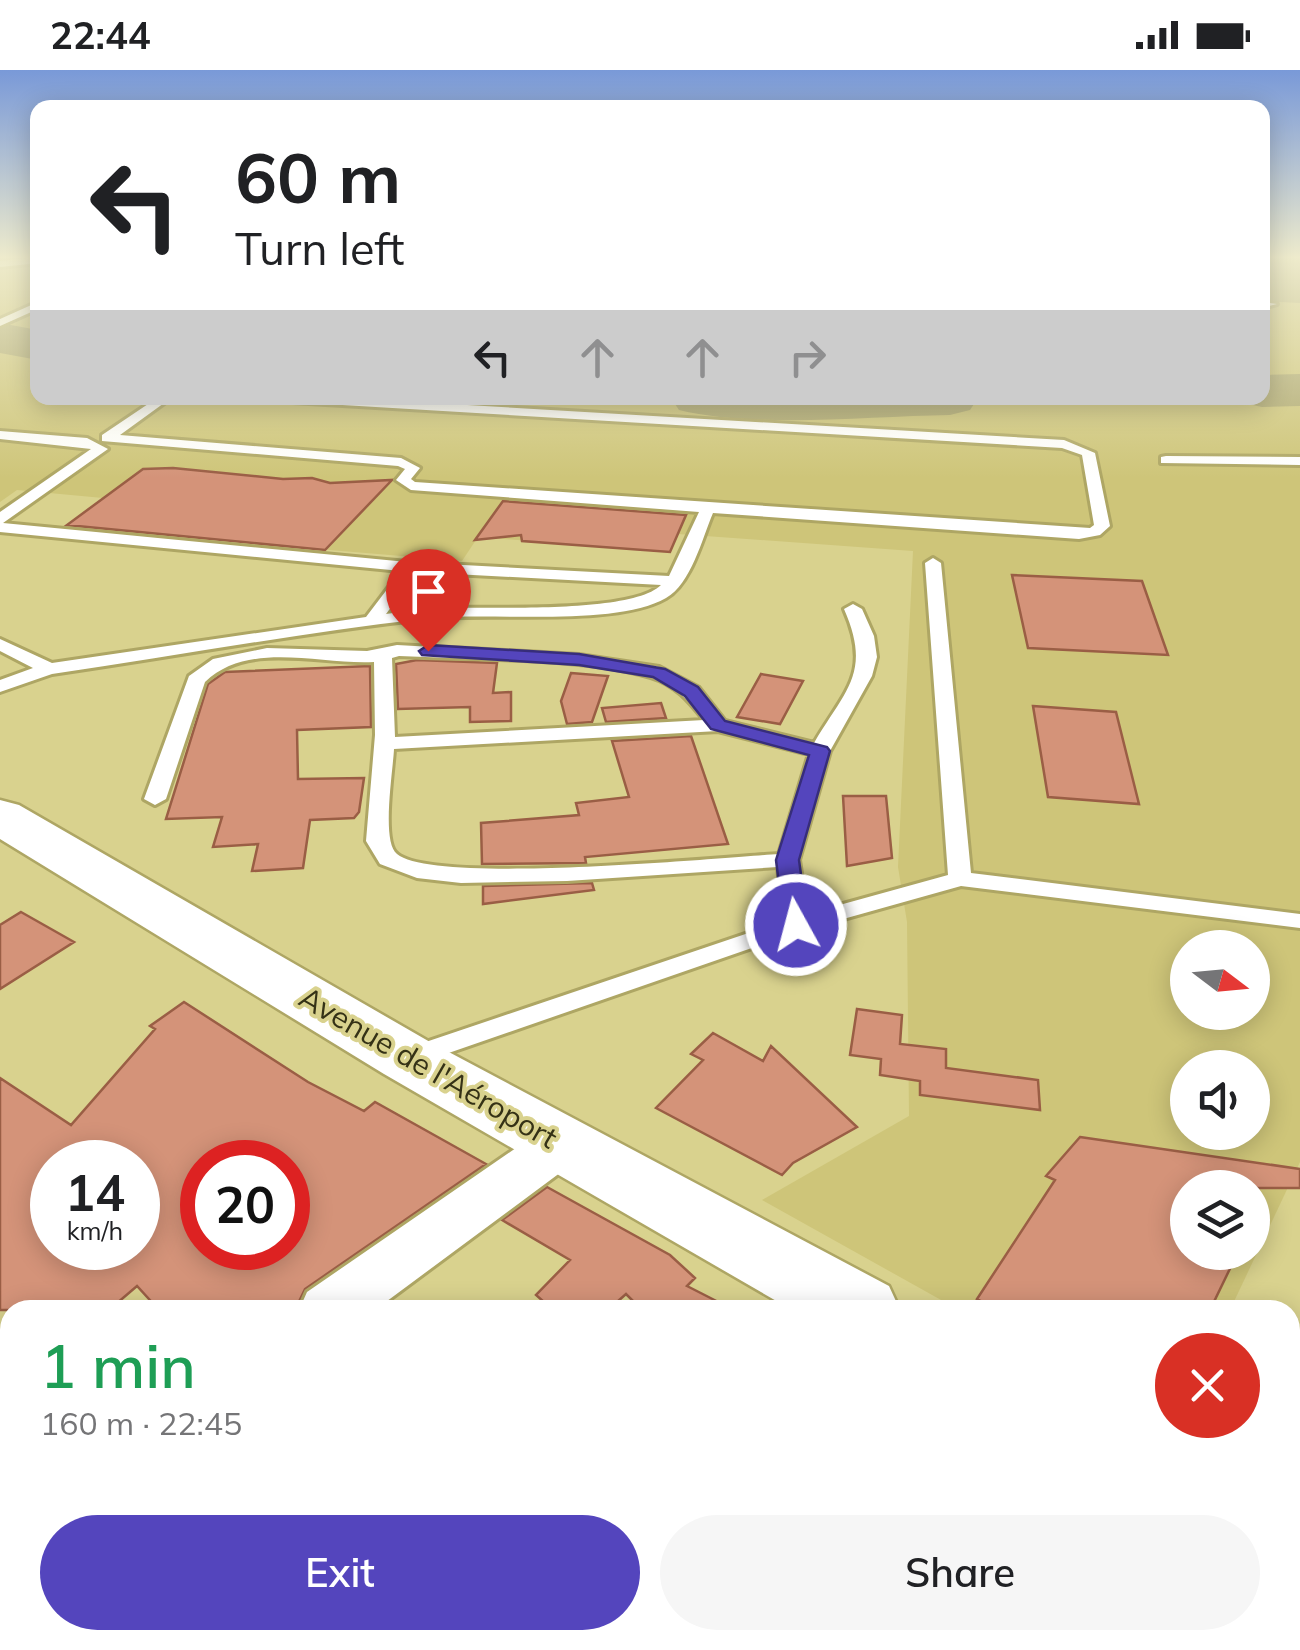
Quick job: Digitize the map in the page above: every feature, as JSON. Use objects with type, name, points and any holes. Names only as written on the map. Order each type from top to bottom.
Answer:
[{"type":"highway","name":"Avenue de l'Aéroport","points":[[0,816],[407,1058],[844,1300]]},
{"type":"street","points":[[344,1300],[561,1144]]},
{"type":"lane","points":[[155,405],[107,438],[401,462],[413,468],[403,480],[411,486],[1079,534],[1095,532],[1102,526],[1088,453],[1064,444],[409,405]]},
{"type":"lane","points":[[0,435],[87,442],[100,449],[0,519]]},
{"type":"lane","points":[[1166,460],[1300,461]]},
{"type":"lane","points":[[0,501],[22,502]]},
{"type":"lane","points":[[0,686],[49,669],[372,621],[474,610],[598,610],[642,602],[662,594],[675,581],[708,508]]},
{"type":"lane","points":[[0,528],[407,568],[675,581]]},
{"type":"lane","points":[[933,564],[960,879]]},
{"type":"lane","points":[[372,621],[410,572],[407,568]]},
{"type":"lane","points":[[796,925],[788,860],[820,751],[863,676],[868,657],[865,636],[853,609]]},
{"type":"lane","points":[[0,644],[49,669]]},
{"type":"lane","points":[[155,798],[196,680],[206,669],[224,660],[309,652],[384,658],[397,650],[579,660],[658,673],[692,692],[718,725]]},
{"type":"lane","points":[[384,658],[385,744],[378,842],[388,860],[417,871],[460,876],[567,874],[788,860]]},
{"type":"lane","points":[[385,744],[718,725],[820,751]]},
{"type":"lane","points":[[407,1058],[796,925],[960,879],[1300,920]]},
{"type":"shaded area","points":[[0,330],[30,330],[30,405],[1270,405],[1270,330],[1300,330],[1300,1162],[1270,1225],[1270,1170],[1170,1170],[1170,1270],[1249,1270],[1235,1300],[941,1300],[762,1200],[909,1116],[907,922],[898,867],[913,551],[678,534],[670,552],[478,537],[462,561],[63,528],[103,498],[17,490],[0,502]]},
{"type":"building","points":[[173,468],[283,479],[312,478],[330,483],[392,480],[325,550],[67,525],[143,469]]},
{"type":"building","points":[[503,501],[686,515],[670,552],[522,541],[521,535],[475,540]]},
{"type":"building","points":[[1012,575],[1142,581],[1168,655],[1028,648]]},
{"type":"building","points":[[417,660],[497,663],[493,693],[511,692],[511,721],[470,722],[470,707],[398,709],[396,664]]},
{"type":"building","points":[[370,666],[371,727],[297,730],[298,779],[364,778],[359,812],[354,818],[310,820],[303,868],[252,871],[258,844],[213,847],[222,817],[166,819],[208,684],[225,672]]},
{"type":"building","points":[[571,673],[608,676],[592,722],[567,724],[561,701]]},
{"type":"building","points":[[761,674],[803,681],[780,724],[737,717]]},
{"type":"building","points":[[661,703],[666,718],[606,722],[602,708]]},
{"type":"building","points":[[1033,706],[1116,712],[1139,804],[1048,797]]},
{"type":"building","points":[[691,736],[728,844],[585,857],[586,863],[482,864],[481,823],[579,815],[576,803],[629,797],[612,741]]},
{"type":"building","points":[[843,796],[886,796],[892,858],[847,866]]},
{"type":"building","points":[[592,883],[594,890],[483,904],[483,886]]},
{"type":"building","points":[[21,912],[74,942],[0,989],[0,925]]},
{"type":"building","points":[[184,1002],[308,1082],[364,1111],[375,1102],[486,1164],[305,1289],[300,1300],[150,1300],[137,1286],[121,1300],[0,1300],[0,1078],[71,1125],[155,1029],[150,1026]]},
{"type":"building","points":[[857,1009],[902,1015],[900,1044],[946,1049],[946,1068],[1038,1080],[1040,1110],[920,1095],[920,1081],[880,1075],[881,1059],[850,1055]]},
{"type":"building","points":[[713,1033],[763,1061],[771,1046],[857,1127],[793,1163],[782,1175],[656,1108],[703,1060],[691,1054]]},
{"type":"building","points":[[1080,1137],[1300,1169],[1300,1188],[1270,1188],[1270,1170],[1170,1170],[1170,1270],[1229,1270],[1215,1300],[977,1299],[1055,1180],[1046,1176]]},
{"type":"building","points":[[547,1187],[670,1255],[695,1278],[687,1286],[714,1300],[632,1300],[626,1294],[619,1300],[542,1300],[536,1295],[570,1260],[502,1220]]},
{"type":"taxiway","points":[[0,338],[30,344]]},
{"type":"taxiway","points":[[1270,391],[1300,390]]},
{"type":"route","points":[[428,651],[579,660],[658,673],[692,692],[718,725],[820,751],[788,860],[796,925]]}]
